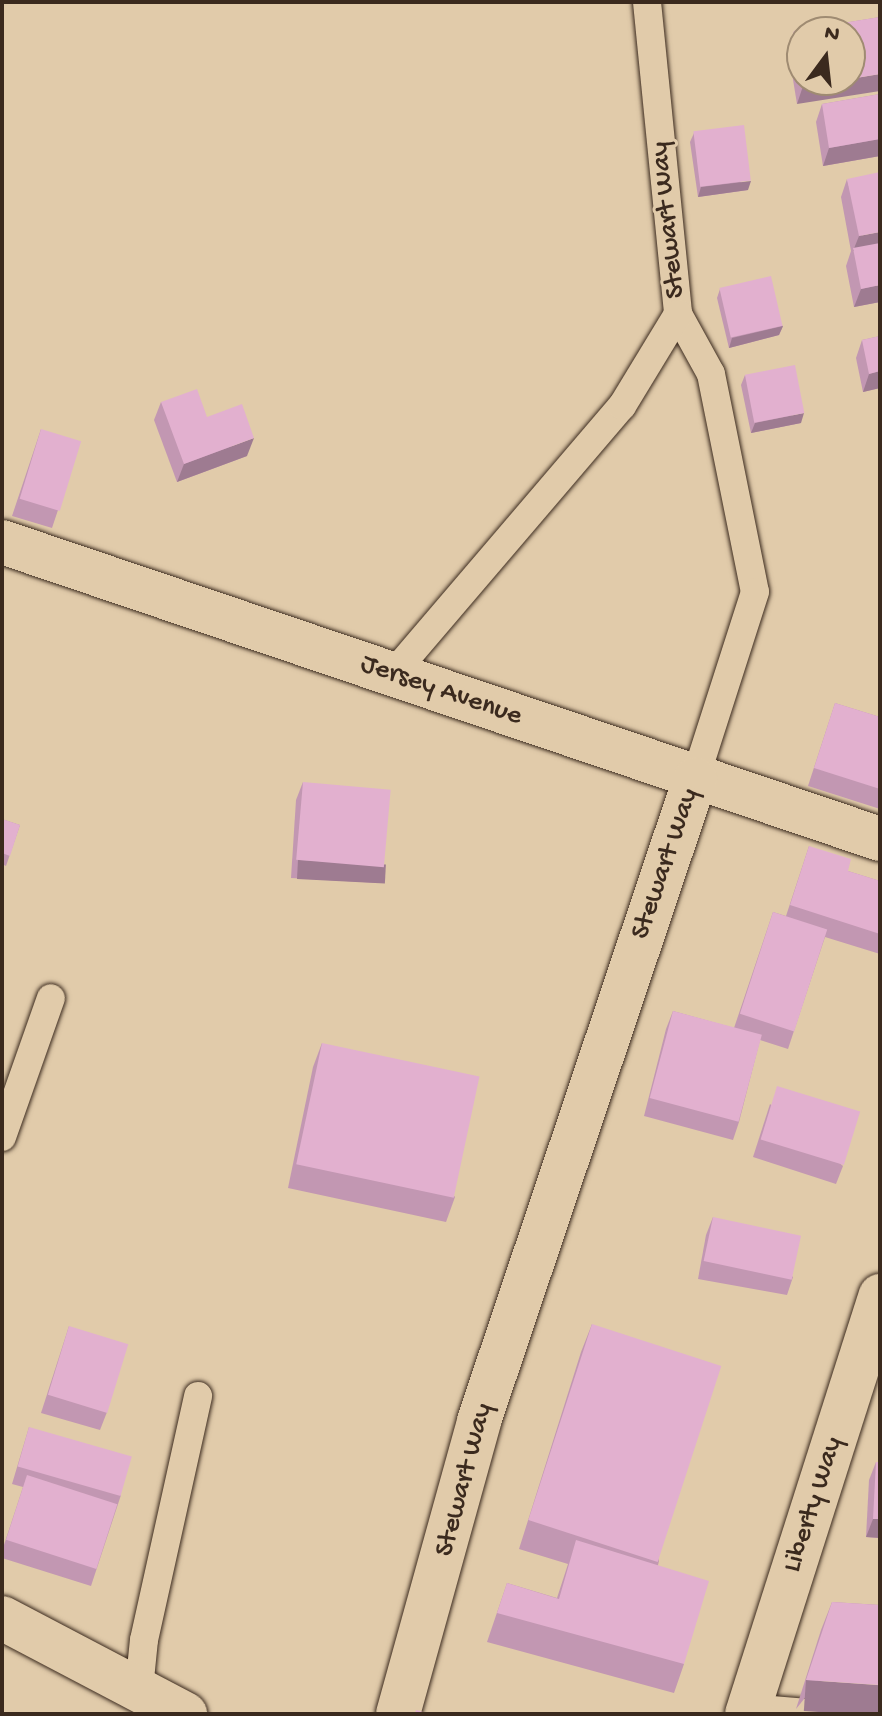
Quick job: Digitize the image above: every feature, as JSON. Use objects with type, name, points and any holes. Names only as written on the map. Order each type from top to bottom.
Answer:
[{"type":"street","name":"Jersey Avenue","points":[[2,542],[695,779],[880,839]]},
{"type":"street","name":"Stewart Way","points":[[398,1714],[479,1421],[695,779]]},
{"type":"street","name":"Liberty Way","points":[[748,1711],[867,1383],[880,1296]]},
{"type":"street","points":[[2,1618],[132,1702],[185,1714]]},
{"type":"lane","name":"Stewart Way","points":[[647,2],[678,314],[711,374],[755,592],[695,779]]},
{"type":"lane","points":[[392,675],[622,406],[678,314]]},
{"type":"lane","points":[[2,1137],[51,998]]},
{"type":"lane","points":[[132,1702],[198,1396]]},
{"type":"lane","points":[[748,1711],[821,1714]]},
{"type":"building","points":[[880,17],[880,74],[866,76],[866,19]]},
{"type":"building","points":[[880,94],[880,139],[829,148],[822,104]]},
{"type":"building","points":[[744,125],[751,181],[700,187],[693,131]]},
{"type":"building","points":[[880,172],[880,232],[859,236],[847,179]]},
{"type":"building","points":[[880,243],[880,285],[861,289],[853,248]]},
{"type":"building","points":[[771,276],[782,326],[731,338],[719,288]]},
{"type":"building","points":[[880,336],[880,371],[869,374],[862,340]]},
{"type":"building","points":[[795,365],[804,413],[754,423],[745,375]]},
{"type":"building","points":[[197,389],[207,417],[242,404],[254,438],[184,464],[161,402]]},
{"type":"building","points":[[41,429],[81,441],[60,511],[20,499]]},
{"type":"building","points":[[835,703],[880,717],[880,789],[814,768]]},
{"type":"building","points":[[303,782],[391,790],[384,867],[296,860]]},
{"type":"building","points":[[2,819],[20,825],[10,856],[2,853]]},
{"type":"building","points":[[809,846],[851,859],[848,871],[880,881],[880,934],[790,905]]},
{"type":"building","points":[[773,912],[827,930],[794,1031],[740,1014]]},
{"type":"building","points":[[673,1011],[762,1035],[739,1122],[650,1098]]},
{"type":"building","points":[[322,1043],[479,1076],[454,1198],[296,1164]]},
{"type":"building","points":[[777,1086],[860,1111],[844,1165],[761,1140]]},
{"type":"building","points":[[713,1217],[801,1236],[792,1280],[704,1261]]},
{"type":"building","points":[[592,1324],[721,1366],[658,1562],[528,1520]]},
{"type":"building","points":[[69,1326],[128,1344],[107,1413],[48,1395]]},
{"type":"building","points":[[29,1427],[132,1456],[121,1496],[18,1466]]},
{"type":"building","points":[[876,1462],[880,1462],[880,1519],[873,1519]]},
{"type":"building","points":[[27,1475],[117,1504],[96,1569],[6,1540]]},
{"type":"building","points":[[576,1540],[709,1581],[684,1664],[497,1613],[507,1583],[559,1599]]},
{"type":"building","points":[[832,1602],[880,1605],[880,1685],[806,1680]]}]
